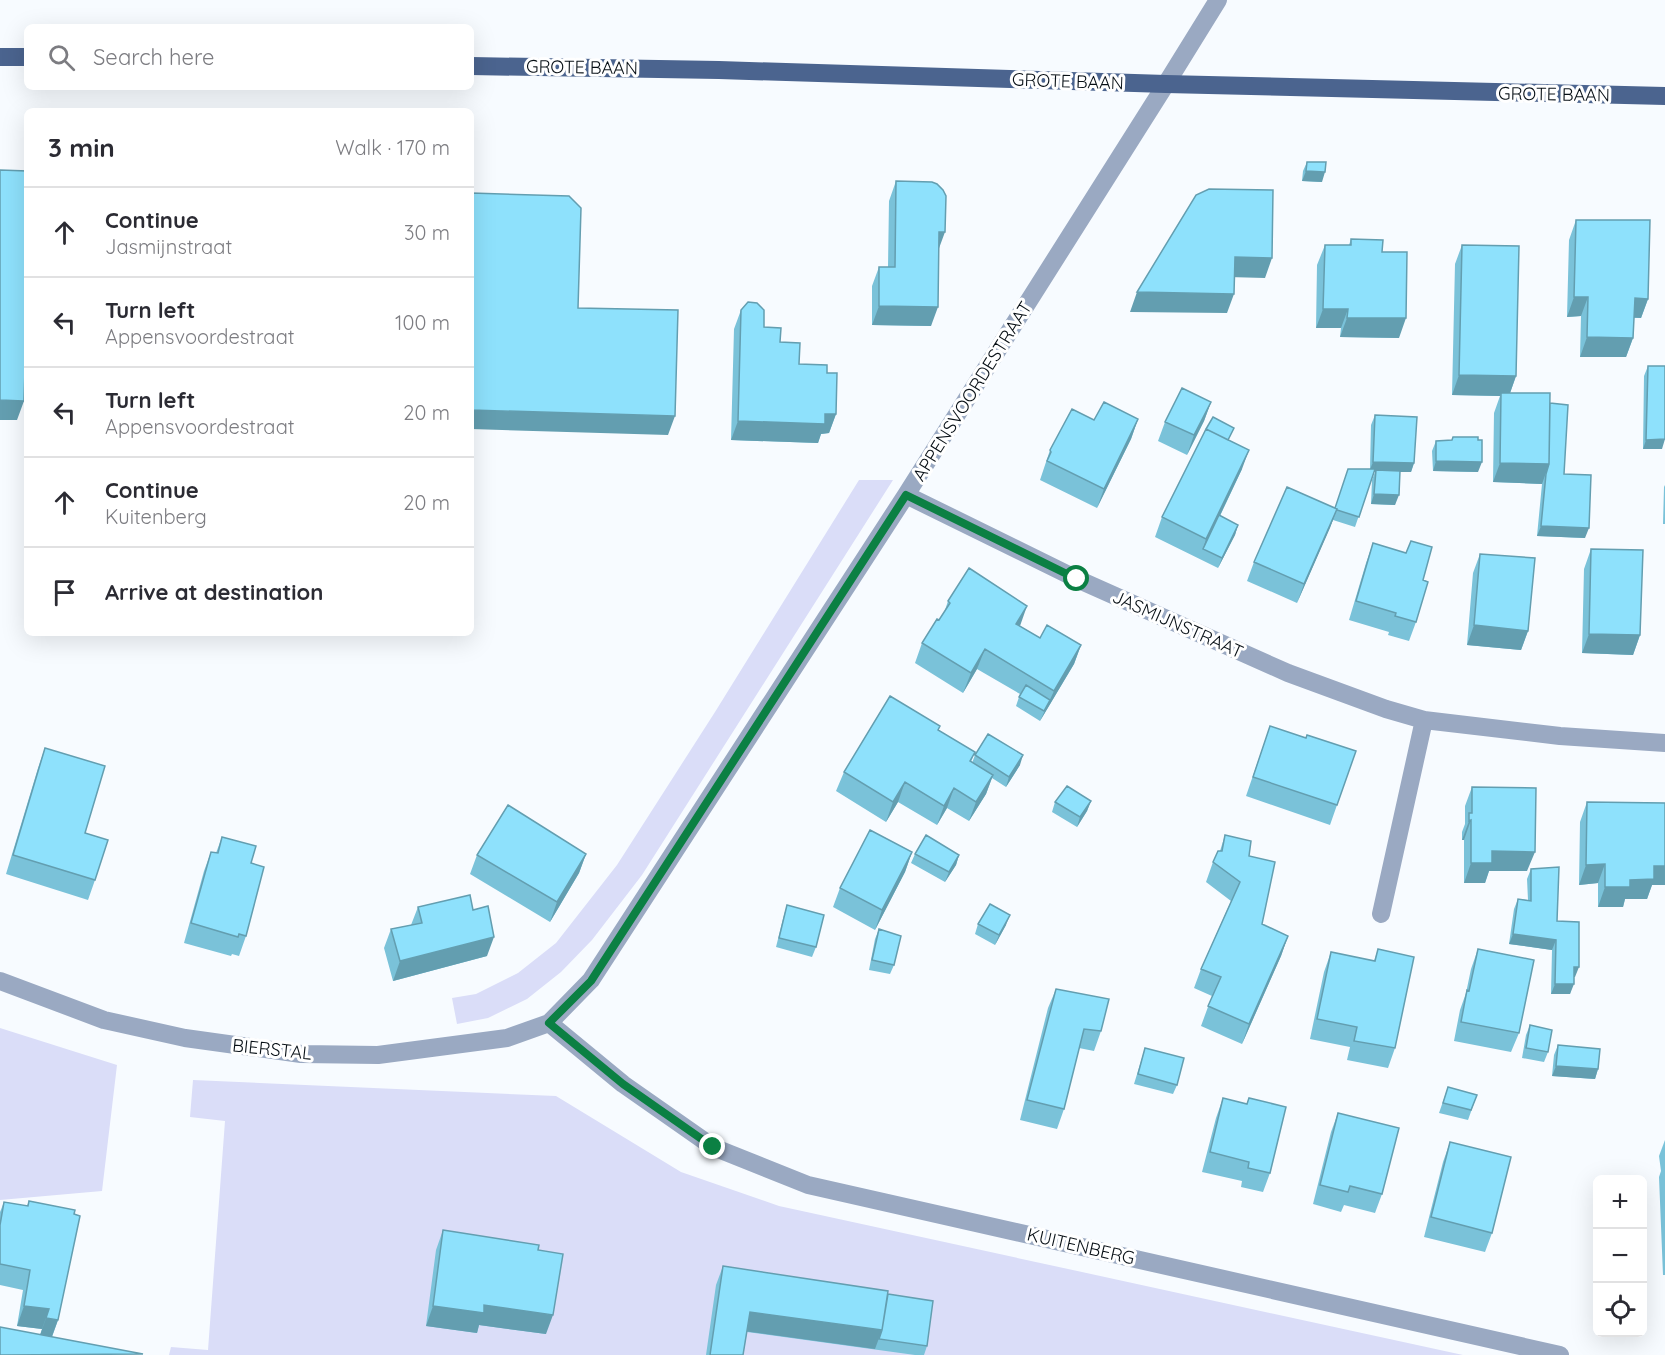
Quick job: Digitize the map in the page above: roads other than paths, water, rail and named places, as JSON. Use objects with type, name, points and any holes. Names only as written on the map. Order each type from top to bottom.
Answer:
[{"type":"main road","points":[[0,57],[24,57]]},
{"type":"main road","name":"GROTE BAAN","points":[[474,66],[730,70],[1166,84],[1665,96]]},
{"type":"street","name":"APPENSVOORDESTRAAT","points":[[549,1023],[591,981],[906,495],[1218,0]]},
{"type":"street","name":"JASMIJNSTRAAT","points":[[906,495],[1077,579],[1288,673],[1386,708],[1424,720],[1560,736],[1665,743]]},
{"type":"street","points":[[1382,914],[1424,720]]},
{"type":"street","name":"BIERSTAL","points":[[0,981],[104,1020],[185,1038],[302,1054],[378,1055],[507,1038],[549,1023]]},
{"type":"street","name":"KUITENBERG","points":[[549,1023],[623,1084],[713,1147],[808,1185],[1560,1355]]}]
